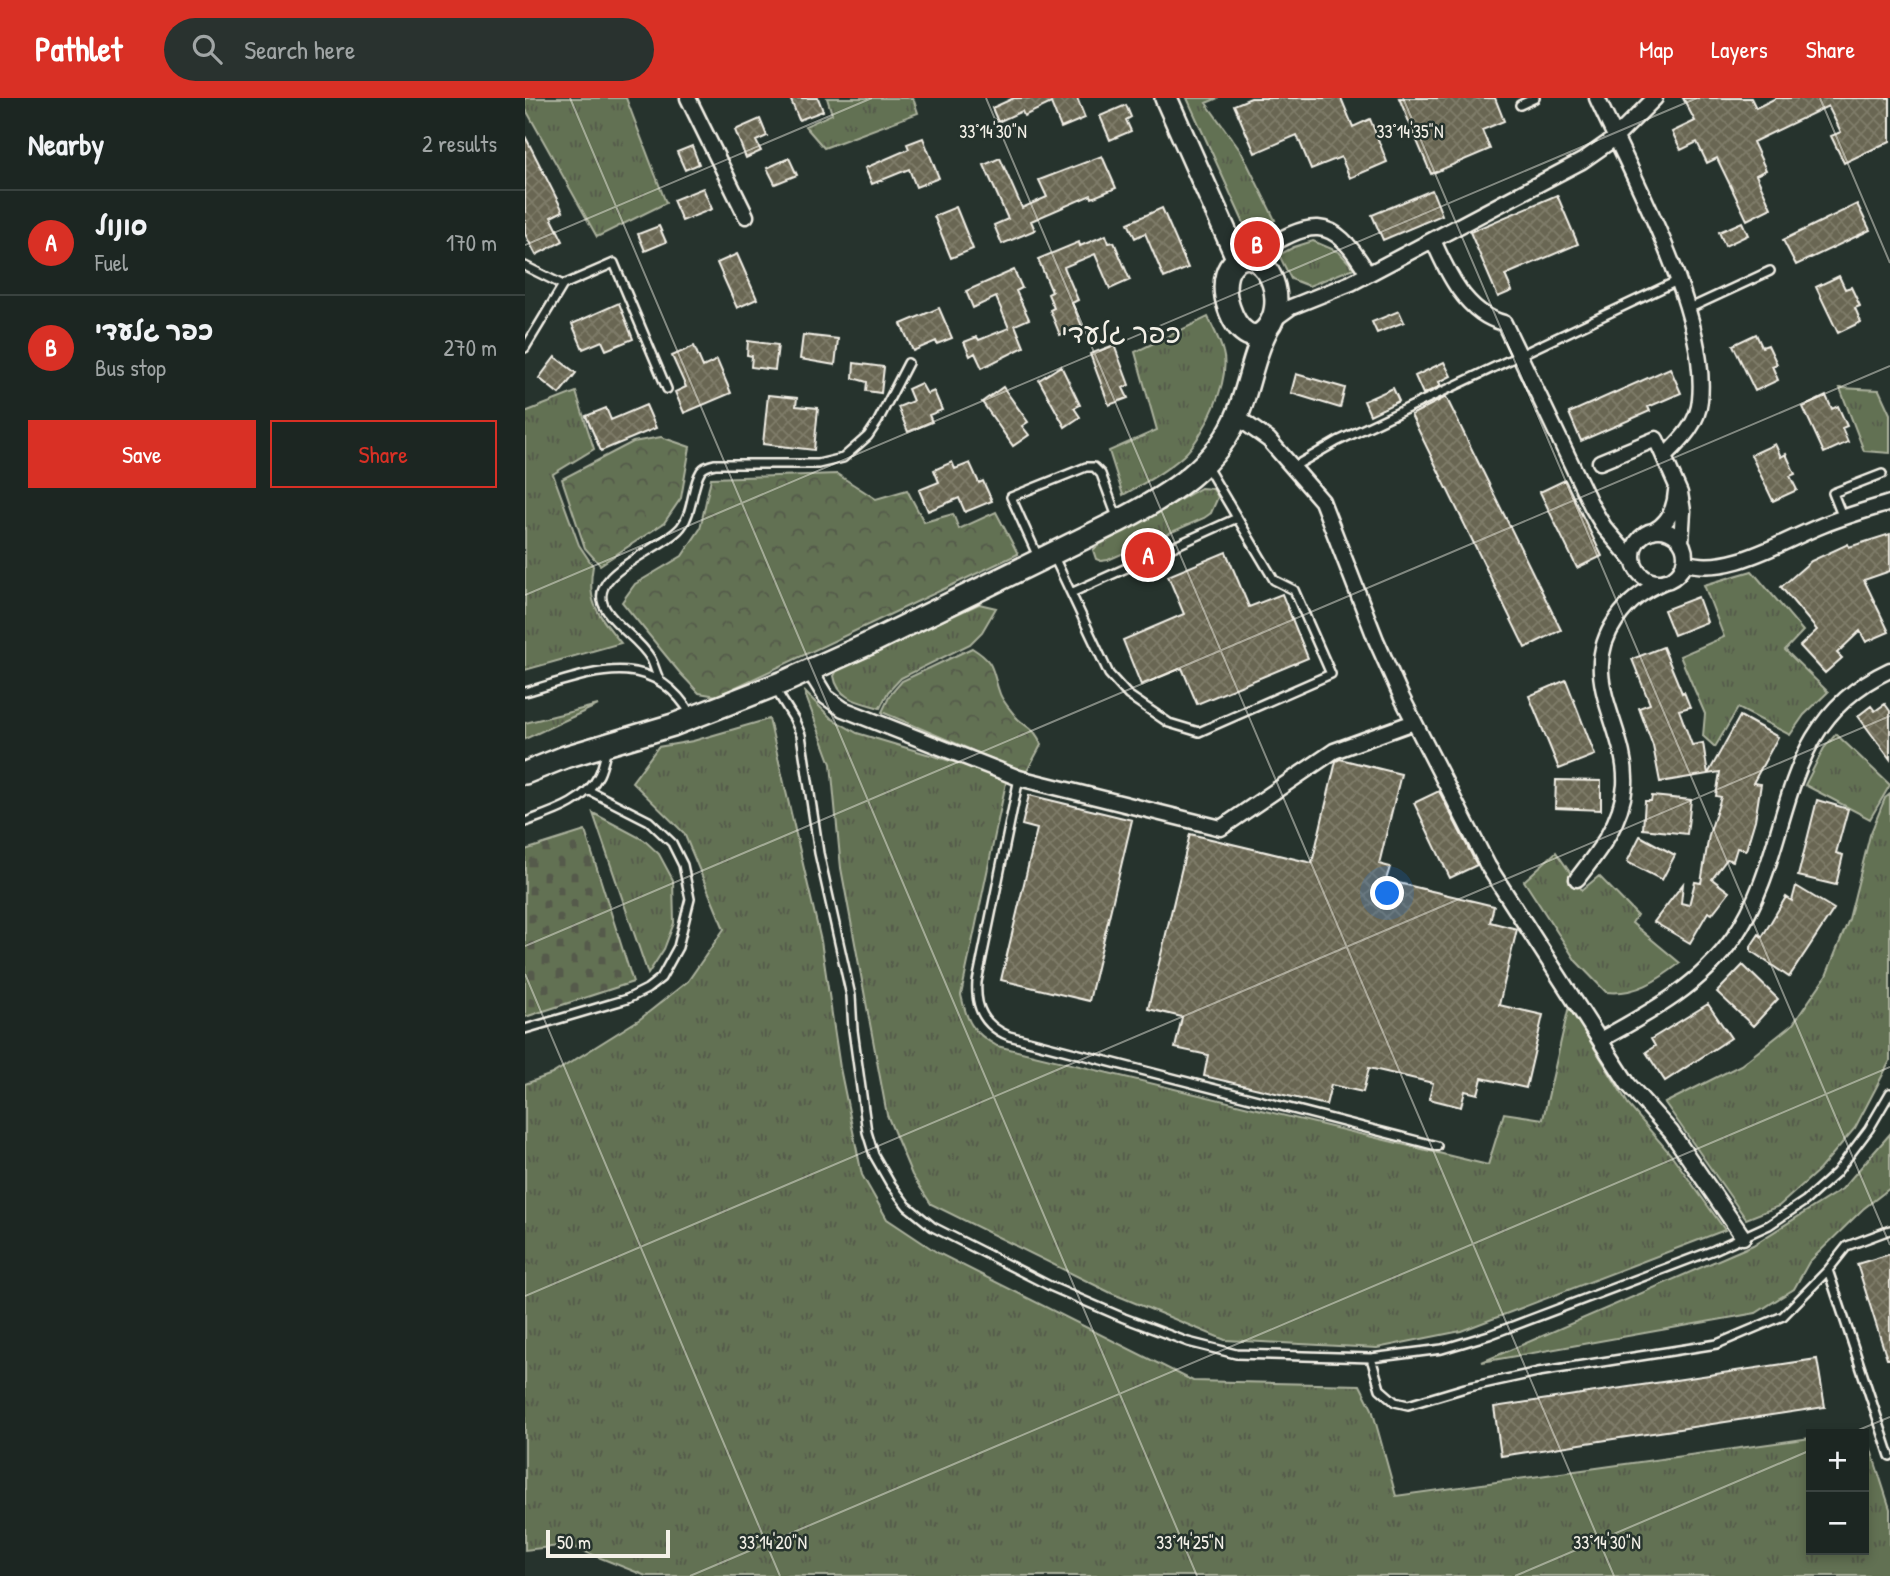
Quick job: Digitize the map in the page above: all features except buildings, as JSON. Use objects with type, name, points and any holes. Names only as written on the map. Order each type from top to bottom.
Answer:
[{"type":"street","points":[[688,98],[746,216]]},
{"type":"street","points":[[1166,98],[1243,259],[1264,266],[1272,280],[1286,293],[1313,298]]},
{"type":"street","points":[[1597,98],[1677,281],[1688,309],[1700,359],[1700,401],[1693,424],[1664,457]]},
{"type":"street","points":[[1229,312],[1237,326],[1248,334],[1260,334],[1283,311],[1368,274],[1582,161],[1615,138],[1655,98]]},
{"type":"street","points":[[1244,391],[1240,350],[1226,293],[1229,271],[1243,259],[1294,233],[1322,228],[1342,237],[1368,274]]},
{"type":"street","points":[[1433,240],[1459,290],[1481,313],[1504,323],[1600,521],[1643,576],[1650,580],[1665,581]]},
{"type":"street","points":[[525,773],[565,757],[693,718],[810,671],[1119,521],[1167,493],[1205,463],[1227,436],[1237,416],[1254,358],[1269,325],[1276,299],[1272,280]]},
{"type":"street","points":[[1237,416],[1269,440],[1322,501],[1376,640],[1487,866],[1628,1084],[1671,1132],[1743,1237]]},
{"type":"street","points":[[1577,879],[1611,831],[1625,786],[1622,750],[1602,685],[1600,660],[1606,638],[1629,604],[1645,590],[1679,573],[1685,554],[1681,542],[1683,505],[1656,439],[1600,462]]},
{"type":"street","points":[[1629,604],[1634,586],[1633,554],[1637,543],[1662,526],[1672,512],[1676,496],[1674,480]]},
{"type":"street","points":[[1684,562],[1704,566],[1732,562],[1843,518],[1890,503]]},
{"type":"street","points":[[1600,521],[1623,534],[1637,536],[1651,532],[1669,532],[1681,542]]},
{"type":"street","points":[[1600,1040],[1665,1004],[1686,989],[1720,956],[1745,919],[1760,890],[1789,790],[1809,744],[1821,725],[1849,695],[1890,670]]},
{"type":"street","points":[[810,671],[826,697],[842,709],[1019,778],[1221,828],[1334,751],[1414,722]]},
{"type":"lane","points":[[1520,105],[1535,98]]},
{"type":"lane","points":[[525,348],[563,285],[614,263],[667,389]]},
{"type":"lane","points":[[525,266],[563,285]]},
{"type":"lane","points":[[1688,309],[1770,271]]},
{"type":"lane","points":[[1293,467],[1339,441],[1677,281]]},
{"type":"lane","points":[[659,679],[650,657],[604,608],[601,594],[613,573],[668,539],[679,529],[691,505],[701,471],[707,466],[818,464],[843,458],[868,436],[908,363]]},
{"type":"lane","points":[[1119,521],[1101,474],[1094,467],[1086,467],[1011,497],[1046,557],[1071,593],[1109,674],[1128,695],[1169,723],[1199,732],[1331,674],[1294,590],[1274,580],[1205,463]]},
{"type":"lane","points":[[1843,518],[1833,493],[1882,474]]},
{"type":"lane","points":[[1071,593],[1237,518]]},
{"type":"lane","points":[[525,692],[605,672],[636,672],[659,679],[675,692],[693,718]]},
{"type":"lane","points":[[773,686],[795,719],[801,735],[818,853],[852,996],[853,1030],[867,1132],[874,1154],[890,1183],[907,1206],[933,1227],[1052,1287],[1188,1342],[1236,1354],[1371,1358],[1442,1349],[1489,1335],[1769,1225],[1805,1201],[1836,1173],[1869,1129],[1890,1093]]},
{"type":"lane","points":[[525,822],[570,804],[588,790],[600,774],[608,746]]},
{"type":"lane","points":[[1019,778],[978,982],[978,1006],[987,1022],[1009,1036],[1437,1146]]},
{"type":"lane","points":[[525,1029],[627,999],[647,989],[661,978],[678,947],[690,899],[683,865],[672,843],[649,821],[588,790]]},
{"type":"lane","points":[[1371,1358],[1380,1389],[1395,1402],[1408,1405],[1538,1371],[1717,1344],[1783,1316],[1828,1270],[1847,1246],[1890,1230]]},
{"type":"lane","points":[[1828,1270],[1890,1455]]},
{"type":"green space","points":[[525,98],[626,98],[666,203],[597,237],[525,108]]},
{"type":"green space","points":[[827,98],[913,98],[918,113],[824,148],[805,126],[832,114]]},
{"type":"green space","points":[[1187,98],[1218,98],[1206,103],[1242,153],[1275,220],[1246,228]]},
{"type":"green space","points":[[1313,241],[1339,252],[1354,268],[1309,286],[1291,279],[1279,255]]},
{"type":"green space","points":[[1208,317],[1222,348],[1224,364],[1219,392],[1207,422],[1183,456],[1123,495],[1109,451],[1157,430],[1135,352]]},
{"type":"green space","points":[[1840,388],[1879,390],[1890,414],[1890,453],[1864,451]]},
{"type":"green space","points":[[576,392],[594,449],[553,474],[579,545],[593,566],[591,590],[596,608],[621,643],[525,670],[525,412]]},
{"type":"green space","points":[[661,437],[690,447],[681,498],[664,523],[600,565],[585,548],[562,479],[633,442]]},
{"type":"green space","points":[[837,474],[876,499],[907,490],[924,522],[953,514],[959,529],[996,512],[1018,554],[717,696],[699,693],[622,602],[635,584],[682,556],[700,529],[711,478]]},
{"type":"green space","points":[[1201,488],[1213,489],[1218,497],[1211,513],[1204,518],[1108,560],[1096,559],[1093,550],[1099,545]]},
{"type":"green space","points":[[1752,571],[1803,631],[1785,650],[1828,692],[1804,715],[1790,735],[1738,708],[1715,747],[1703,736],[1705,714],[1680,656],[1724,637],[1704,585]]},
{"type":"green space","points":[[979,604],[996,608],[982,632],[970,644],[901,678],[888,692],[880,708],[851,699],[836,684],[834,676],[838,668]]},
{"type":"green space","points":[[972,648],[989,663],[1005,703],[1039,740],[1041,745],[1026,773],[882,712],[890,695],[902,681]]},
{"type":"green space","points":[[804,691],[831,718],[857,733],[1007,778],[961,995],[976,1031],[997,1046],[1488,1165],[1504,1113],[1543,1119],[1569,1006],[1630,1107],[1673,1157],[1725,1230],[1461,1331],[1377,1348],[1225,1340],[1111,1293],[931,1204],[912,1175],[887,1115],[841,868],[831,764]]},
{"type":"green space","points":[[598,705],[525,739],[525,723]]},
{"type":"green space","points":[[769,719],[821,941],[840,1068],[862,1175],[887,1219],[938,1253],[1193,1381],[1360,1385],[1372,1409],[1396,1496],[1806,1439],[1806,1555],[1869,1555],[1869,1443],[1890,1509],[1890,1576],[646,1576],[568,1545],[525,1550],[525,1084],[552,1074],[640,1019],[688,981],[724,929],[684,833],[632,782],[658,747],[693,741]]},
{"type":"green space","points":[[1836,734],[1890,785],[1870,819],[1805,785],[1824,748]]},
{"type":"green space","points":[[1890,794],[1890,1061],[1855,1128],[1819,1170],[1779,1206],[1746,1219],[1665,1103],[1741,1065],[1793,1024],[1826,976],[1849,919],[1870,835],[1885,798]]},
{"type":"green space","points":[[593,813],[644,840],[659,854],[673,880],[674,923],[664,949],[648,974]]},
{"type":"green space","points":[[585,831],[633,982],[525,1017],[525,850]]},
{"type":"green space","points":[[1556,852],[1582,890],[1599,876],[1637,915],[1632,923],[1680,963],[1663,976],[1637,989],[1606,992],[1576,961],[1524,881]]},
{"type":"green space","points":[[1890,1134],[1890,1188],[1863,1209],[1809,1262],[1794,1289],[1756,1313],[1482,1362],[1753,1245],[1842,1189]]},
{"type":"place","name":"כפר גלעדי","points":[[1257,244]]},
{"type":"place","name":"סונול","points":[[1148,555]]},
{"type":"district","name":"כפר גלעדי","points":[[1121,333]]}]
